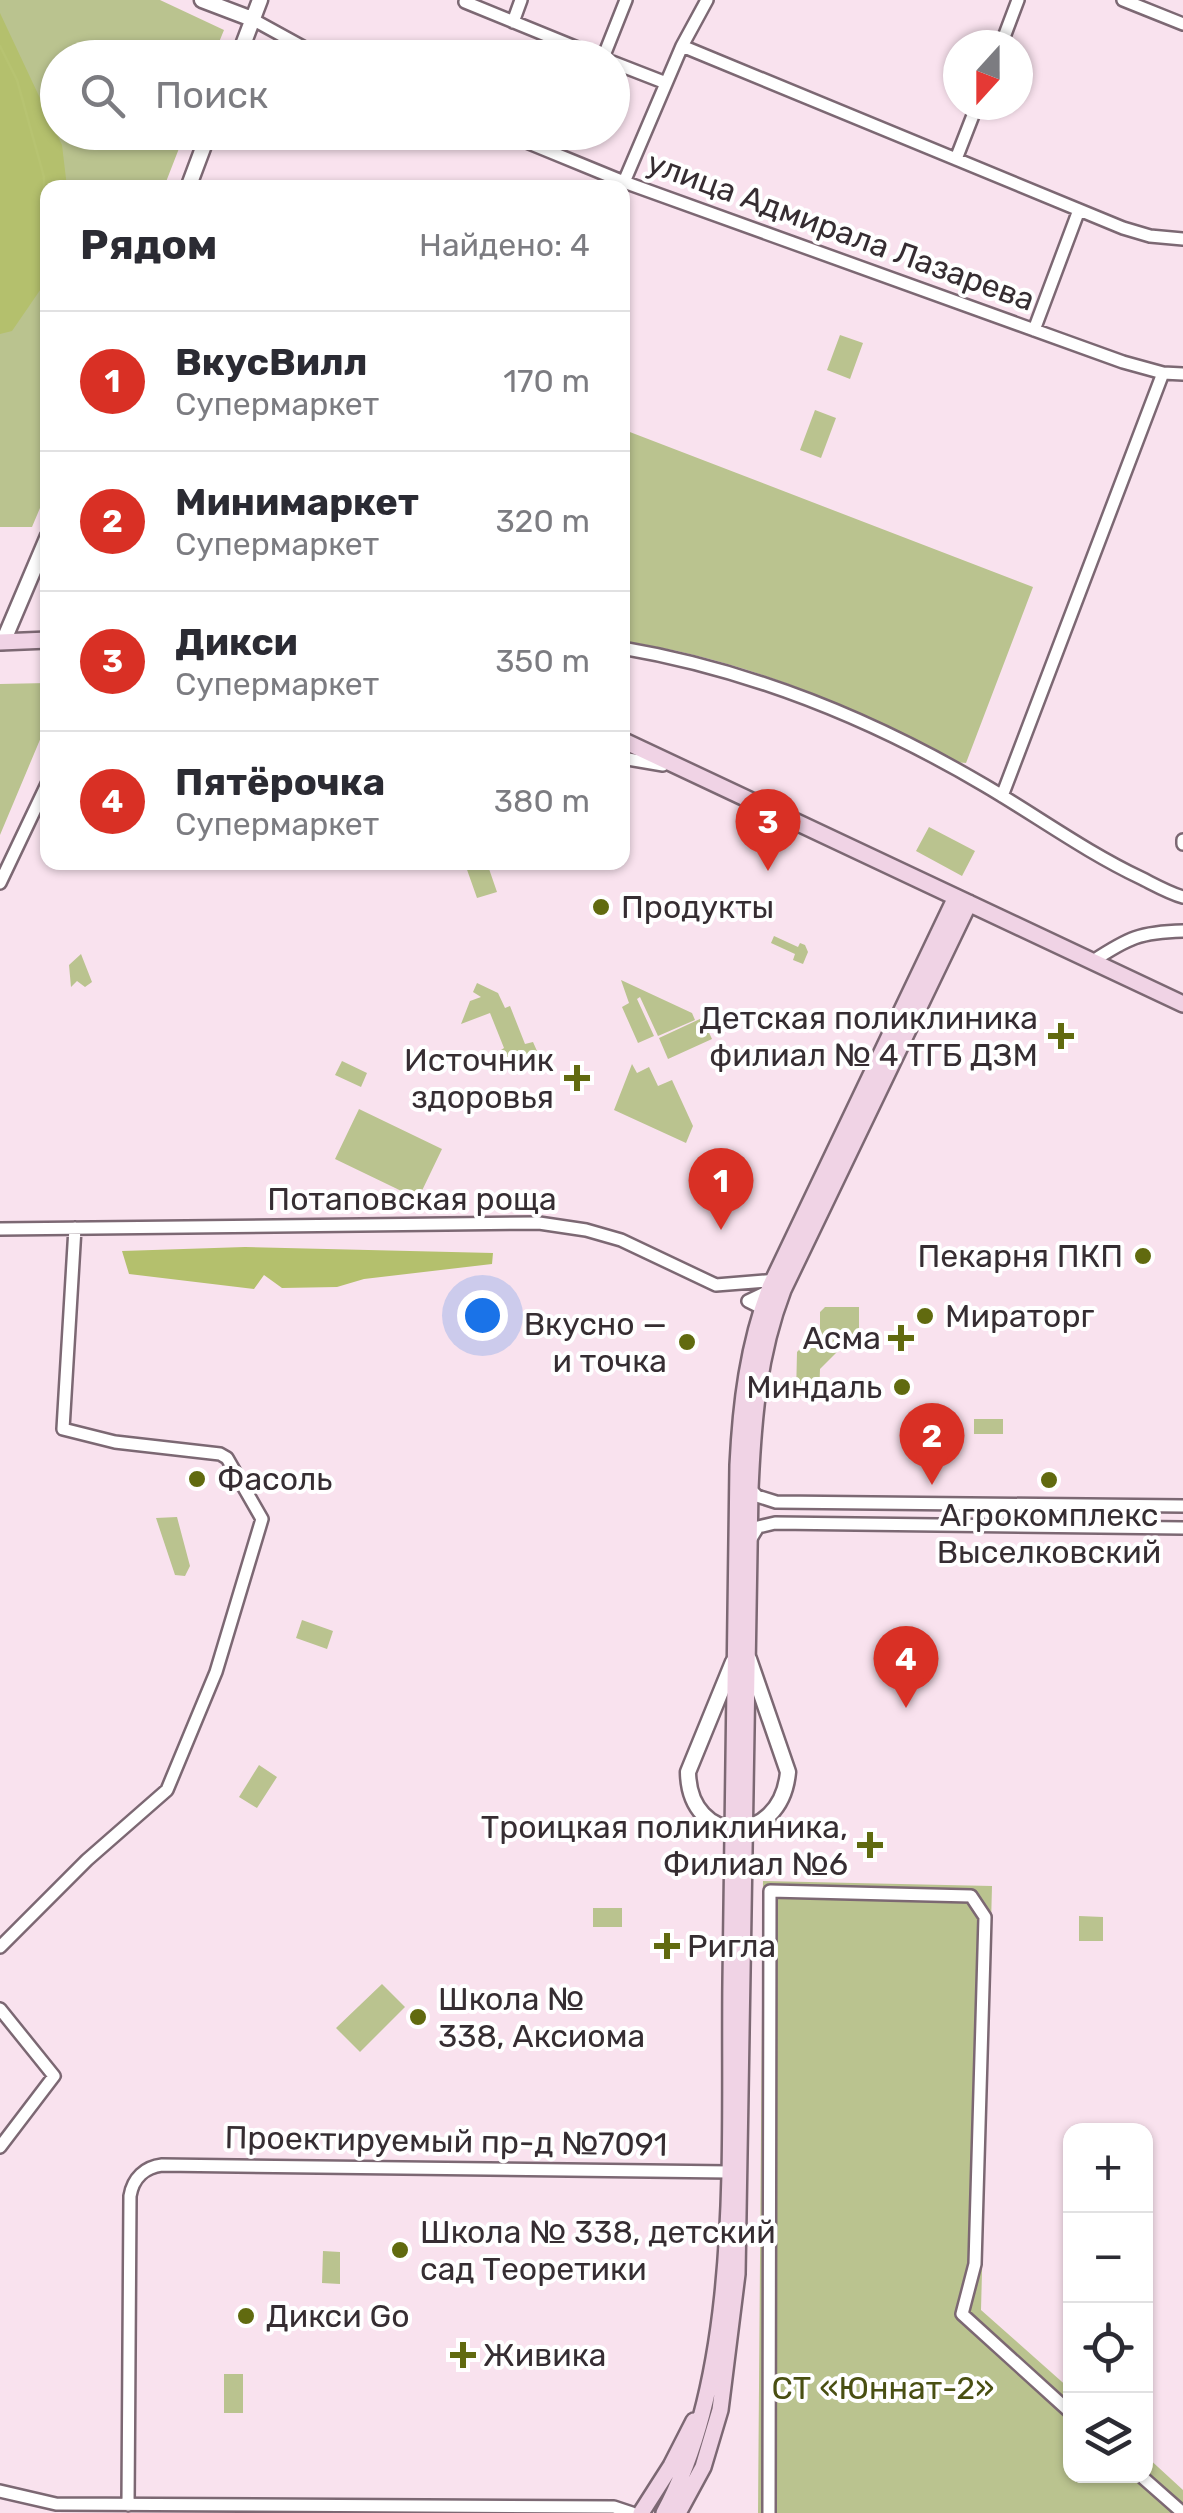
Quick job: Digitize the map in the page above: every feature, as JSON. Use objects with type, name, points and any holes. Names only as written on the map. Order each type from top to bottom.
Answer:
[{"type":"main road","points":[[2,642],[40,640]]},
{"type":"main road","points":[[630,744],[1183,1004]]},
{"type":"main road","points":[[664,2513],[693,2451],[707,2395],[725,2274],[739,1829],[740,1417],[749,1355],[962,900]]},
{"type":"main road","points":[[742,1657],[755,1403],[768,1311]]},
{"type":"main road","points":[[690,2513],[720,2410],[738,2274],[739,1829]]},
{"type":"main road","points":[[641,2513],[671,2466],[707,2395]]},
{"type":"main road","points":[[678,2513],[703,2467]]},
{"type":"street","points":[[202,0],[252,19],[290,40]]},
{"type":"street","points":[[244,40],[260,0]]},
{"type":"street","points":[[513,22],[521,0]]},
{"type":"street","points":[[609,40],[626,0]]},
{"type":"street","points":[[625,180],[706,0]]},
{"type":"street","points":[[1007,30],[1018,0]]},
{"type":"street","points":[[1123,0],[1183,24]]},
{"type":"street","points":[[465,2],[558,40]]},
{"type":"street","points":[[682,46],[1079,210],[1150,236],[1183,239]]},
{"type":"street","points":[[630,69],[666,83]]},
{"type":"street","points":[[956,160],[971,120]]},
{"type":"street","points":[[191,180],[202,150]]},
{"type":"street","name":"улица Адмирала Лазарева","points":[[546,150],[619,180]]},
{"type":"street","name":"улица Адмирала Лазарева","points":[[630,184],[1034,330],[1163,373],[1183,374]]},
{"type":"street","points":[[1034,330],[1079,210]]},
{"type":"street","points":[[1002,796],[1163,373]]},
{"type":"street","points":[[2,642],[40,554]]},
{"type":"street","points":[[630,649],[684,659],[832,708],[894,736],[1125,870],[1183,896]]},
{"type":"street","points":[[630,760],[695,774]]},
{"type":"street","points":[[0,883],[40,799]]},
{"type":"street","points":[[1092,961],[1130,936],[1183,931]]},
{"type":"street","name":"Потаповская роща","points":[[0,1229],[509,1222],[566,1226],[621,1240],[716,1286],[794,1279],[748,1301],[768,1311]]},
{"type":"street","points":[[0,1947],[87,1860],[166,1790],[216,1672],[262,1519],[227,1458],[220,1454],[115,1442],[62,1428],[75,1228]]},
{"type":"street","points":[[750,1490],[776,1502],[1183,1506]]},
{"type":"street","points":[[750,1541],[758,1528],[776,1523],[1183,1528]]},
{"type":"street","points":[[742,1657],[788,1772],[786,1788],[769,1818],[739,1829],[721,1826],[700,1812],[688,1788],[688,1772],[742,1657]]},
{"type":"street","points":[[769,2513],[770,1891],[971,1896],[985,1917],[975,2264],[962,2314],[1063,2406]]},
{"type":"street","points":[[0,2009],[54,2076],[0,2147]]},
{"type":"street","name":"Проектируемый пр-д №7091","points":[[128,2505],[130,2196],[140,2174],[162,2165],[729,2172]]},
{"type":"street","points":[[1149,2483],[1182,2513]]},
{"type":"street","points":[[0,2491],[56,2504],[614,2507],[632,2513]]},
{"type":"green space","points":[[0,0],[160,0],[224,30],[220,40],[40,40],[40,150],[178,150],[167,180],[40,180],[40,508],[32,527],[0,527]]},
{"type":"green space","points":[[0,13],[40,98],[40,150],[63,150],[66,180],[40,180],[40,290],[12,331],[0,334]]},
{"type":"green space","points":[[840,335],[863,343],[850,379],[827,370]]},
{"type":"green space","points":[[815,410],[836,418],[821,458],[800,450]]},
{"type":"green space","points":[[630,432],[1033,587],[966,763],[955,762],[876,721],[794,686],[630,642]]},
{"type":"green space","points":[[40,683],[40,740],[0,835],[0,684]]},
{"type":"green space","points":[[929,827],[975,851],[962,876],[916,851]]},
{"type":"green space","points":[[467,870],[489,870],[497,892],[477,898]]},
{"type":"green space","points":[[774,936],[798,947],[800,943],[805,945],[808,952],[803,964],[793,960],[795,954],[771,943]]},
{"type":"green space","points":[[81,954],[92,982],[85,987],[77,981],[71,987],[69,965]]},
{"type":"green space","points":[[621,980],[692,1013],[695,1020],[658,1036],[640,997],[637,999],[654,1036],[638,1043],[622,1007],[629,1003]]},
{"type":"green space","points":[[477,983],[498,993],[505,1008],[510,1006],[525,1044],[533,1042],[537,1051],[530,1068],[503,1055],[504,1048],[490,1013],[461,1024],[470,1001],[481,997],[473,992]]},
{"type":"green space","points":[[702,1018],[712,1039],[668,1059],[659,1038]]},
{"type":"green space","points":[[342,1061],[367,1073],[361,1087],[335,1075]]},
{"type":"green space","points":[[632,1064],[637,1073],[649,1067],[658,1086],[672,1080],[693,1126],[686,1143],[614,1110]]},
{"type":"green space","points":[[359,1109],[442,1149],[418,1199],[335,1159]]},
{"type":"green space","points":[[245,1247],[493,1253],[492,1264],[364,1279],[337,1287],[282,1288],[264,1275],[254,1289],[129,1274],[122,1251]]},
{"type":"green space","points":[[825,1307],[859,1307],[859,1330],[820,1369],[819,1396],[796,1396],[797,1352],[820,1328],[820,1312]]},
{"type":"green space","points":[[974,1419],[1003,1419],[1003,1434],[974,1434]]},
{"type":"green space","points":[[177,1517],[190,1566],[185,1576],[175,1575],[156,1518]]},
{"type":"green space","points":[[302,1620],[333,1631],[327,1649],[296,1638]]},
{"type":"green space","points":[[259,1765],[277,1777],[257,1808],[239,1797]]},
{"type":"green space","name":"СТ «Юннат-2»","points":[[763,1881],[992,1886],[981,2310],[1063,2383],[1063,2483],[1153,2483],[1153,2462],[1183,2490],[1183,2513],[758,2513]]},
{"type":"green space","points":[[593,1908],[622,1908],[622,1927],[593,1927]]},
{"type":"green space","points":[[1079,1916],[1103,1917],[1103,1941],[1079,1941]]},
{"type":"green space","points":[[382,1984],[405,2007],[360,2052],[336,2028]]},
{"type":"green space","points":[[323,2251],[340,2252],[340,2284],[322,2283]]},
{"type":"green space","points":[[224,2374],[243,2374],[243,2413],[224,2413]]},
{"type":"waterway","points":[[0,46],[17,80],[44,180]]},
{"type":"place","name":"Дикси","points":[[768,871]]},
{"type":"place","name":"Продукты","points":[[601,907]]},
{"type":"place","name":"Детская поликлиника филиал № 4 ТГБ ДЗМ","points":[[1061,1036]]},
{"type":"place","name":"Источник здоровья","points":[[577,1078]]},
{"type":"place","name":"ВкусВилл","points":[[721,1230]]},
{"type":"place","name":"Пекарня ПКП","points":[[1143,1256]]},
{"type":"place","name":"Мираторг","points":[[925,1316]]},
{"type":"place","name":"Асма","points":[[901,1338]]},
{"type":"place","name":"Вкусно — и точка","points":[[687,1342]]},
{"type":"place","name":"Миндаль","points":[[902,1387]]},
{"type":"place","name":"Фасоль","points":[[197,1479]]},
{"type":"place","name":"Агрокомплекс Выселковский","points":[[1049,1480]]},
{"type":"place","name":"Минимаркет","points":[[932,1485]]},
{"type":"place","name":"Пятёрочка","points":[[906,1708]]},
{"type":"place","name":"Троицкая поликлиника, Филиал №6","points":[[870,1845]]},
{"type":"place","name":"Ригла","points":[[667,1946]]},
{"type":"place","name":"Школа № 338, Аксиома","points":[[418,2017]]},
{"type":"place","name":"Школа № 338, детский сад Теоретики","points":[[400,2250]]},
{"type":"place","name":"Дикси Go","points":[[246,2316]]},
{"type":"place","name":"Живика","points":[[463,2355]]}]
